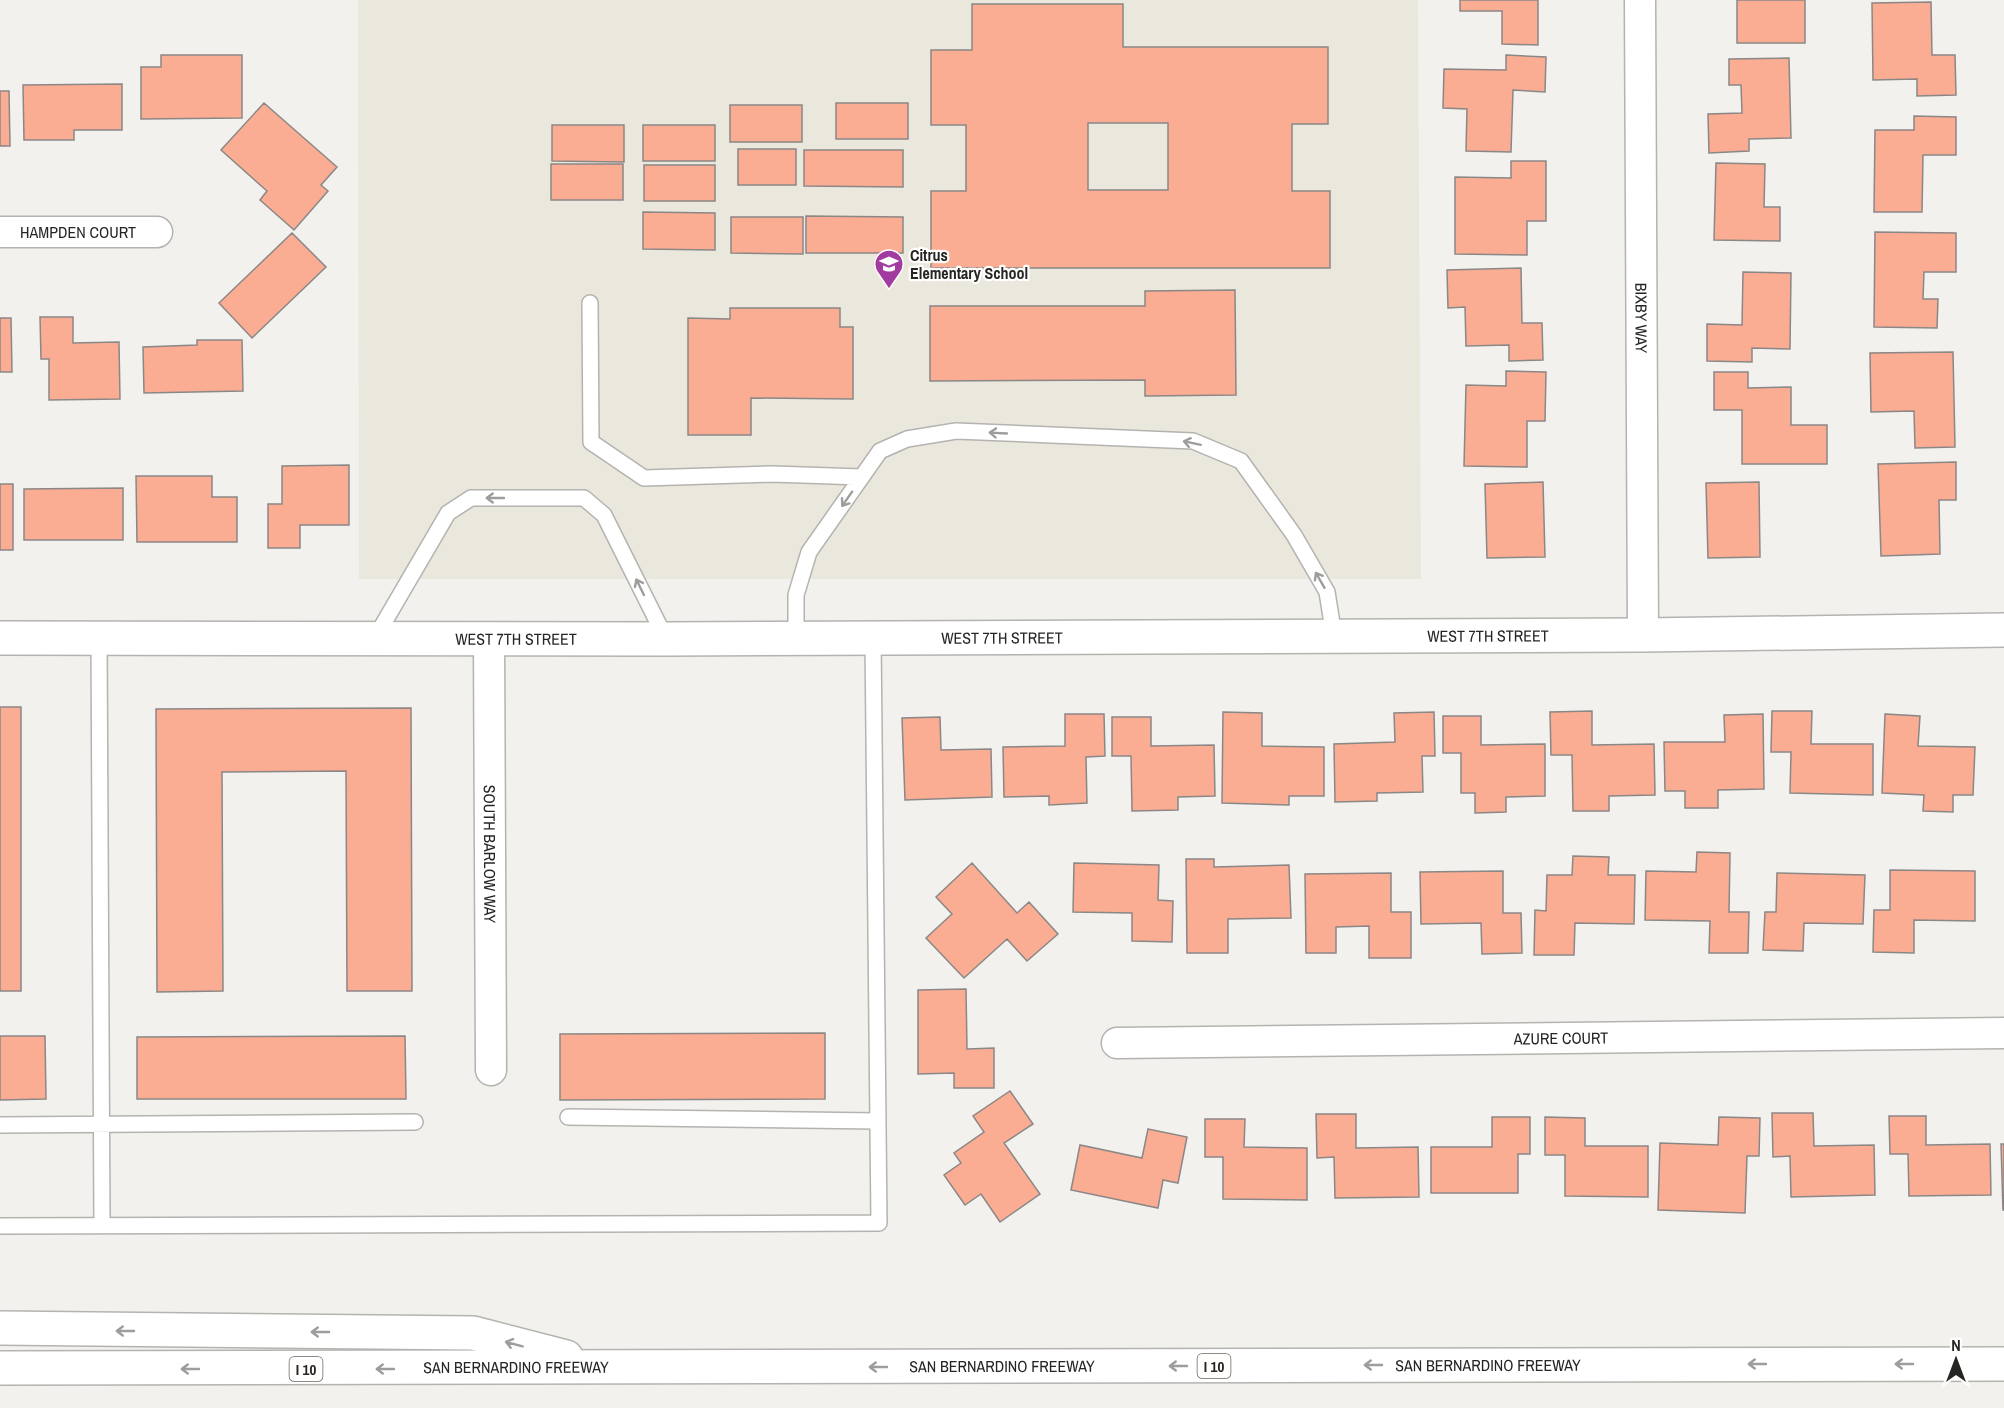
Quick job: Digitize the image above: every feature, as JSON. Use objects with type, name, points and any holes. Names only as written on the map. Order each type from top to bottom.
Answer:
[{"type":"main road","name":"WEST 7TH STREET","points":[[0,639],[796,639],[1643,635],[2004,630]]},
{"type":"main road","points":[[0,1328],[473,1333],[611,1369]]},
{"type":"main road","name":"SAN BERNARDINO FREEWAY","points":[[0,1368],[611,1369],[2004,1364]]},
{"type":"street","name":"BIXBY WAY","points":[[1640,0],[1643,635]]},
{"type":"street","name":"HAMPDEN COURT","points":[[0,232],[157,232]]},
{"type":"street","name":"SOUTH BARLOW WAY","points":[[489,640],[491,1070]]},
{"type":"street","name":"AZURE COURT","points":[[1117,1044],[2004,1033]]},
{"type":"lane","points":[[590,303],[591,442],[644,478],[772,474],[862,477]]},
{"type":"lane","points":[[796,639],[796,595],[809,552],[880,451],[908,439],[956,431],[1193,441],[1241,461],[1294,534],[1327,592],[1334,636]]},
{"type":"lane","points":[[374,639],[448,513],[471,498],[584,498],[604,515],[666,639]]},
{"type":"lane","points":[[99,638],[102,1225]]},
{"type":"lane","points":[[0,1226],[879,1223],[873,638]]},
{"type":"lane","points":[[568,1117],[878,1120]]},
{"type":"lane","points":[[0,1125],[415,1122]]},
{"type":"shaded area","name":"Citrus Elementary School","points":[[358,0],[1418,0],[1421,579],[359,579]]},
{"type":"building","points":[[1460,0],[1538,0],[1538,45],[1502,44],[1502,11],[1460,11]]},
{"type":"building","points":[[1737,0],[1805,0],[1805,43],[1737,43]]},
{"type":"building","points":[[1931,2],[1932,55],[1955,55],[1956,95],[1917,96],[1917,79],[1873,80],[1872,3]]},
{"type":"building","points":[[972,4],[1123,4],[1123,47],[1328,47],[1328,124],[1292,124],[1292,191],[1330,191],[1330,268],[931,268],[931,191],[966,191],[966,125],[931,125],[931,50],[972,50]],"holes":[[[1088,123],[1168,123],[1168,190],[1088,190]]]},
{"type":"building","points":[[161,55],[242,55],[242,118],[141,119],[141,67],[161,67]]},
{"type":"building","points":[[1506,55],[1546,57],[1545,92],[1513,90],[1511,152],[1466,151],[1467,109],[1443,108],[1444,69],[1506,70]]},
{"type":"building","points":[[1789,58],[1791,138],[1749,139],[1749,151],[1709,153],[1708,114],[1742,113],[1741,85],[1729,85],[1729,59]]},
{"type":"building","points":[[122,84],[122,130],[74,130],[74,140],[24,140],[23,85]]},
{"type":"building","points":[[0,91],[9,91],[10,146],[0,146]]},
{"type":"building","points":[[264,103],[337,167],[321,185],[328,191],[294,230],[260,200],[267,191],[221,150]]},
{"type":"building","points":[[836,103],[908,103],[908,139],[836,139]]},
{"type":"building","points":[[730,105],[802,105],[802,142],[730,142]]},
{"type":"building","points":[[1914,116],[1956,117],[1956,155],[1923,155],[1922,212],[1874,212],[1875,130],[1914,130]]},
{"type":"building","points":[[552,125],[624,125],[624,162],[552,161]]},
{"type":"building","points":[[643,125],[715,125],[715,161],[643,161]]},
{"type":"building","points":[[738,149],[796,149],[796,185],[738,185]]},
{"type":"building","points":[[804,150],[903,150],[903,187],[804,186]]},
{"type":"building","points":[[1511,161],[1546,161],[1546,221],[1527,221],[1527,255],[1455,254],[1455,177],[1511,178]]},
{"type":"building","points":[[1716,163],[1765,164],[1764,207],[1780,207],[1780,241],[1714,240]]},
{"type":"building","points":[[551,164],[623,164],[623,200],[551,200]]},
{"type":"building","points":[[644,165],[715,165],[715,201],[644,201]]},
{"type":"building","points":[[643,212],[715,213],[715,250],[643,249]]},
{"type":"building","points":[[806,216],[903,217],[903,253],[806,253]]},
{"type":"building","points":[[731,217],[803,217],[803,254],[731,253]]},
{"type":"building","points":[[1875,232],[1956,233],[1956,272],[1924,272],[1923,299],[1938,299],[1937,328],[1874,327]]},
{"type":"building","points":[[292,233],[326,267],[252,338],[219,303]]},
{"type":"building","points":[[1521,268],[1522,323],[1542,323],[1543,360],[1509,361],[1509,345],[1466,346],[1465,307],[1448,308],[1447,270]]},
{"type":"building","points":[[1743,272],[1791,273],[1790,349],[1752,348],[1752,362],[1707,361],[1707,324],[1742,325]]},
{"type":"building","points":[[1235,290],[1236,395],[1145,396],[1145,380],[930,381],[930,306],[1145,306],[1145,291]]},
{"type":"building","points":[[730,308],[840,308],[840,327],[853,327],[853,399],[751,398],[751,435],[688,435],[688,318],[730,319]]},
{"type":"building","points":[[40,317],[73,317],[73,343],[119,342],[120,399],[49,400],[49,359],[41,359]]},
{"type":"building","points":[[0,318],[11,318],[12,372],[0,372]]},
{"type":"building","points":[[197,340],[242,340],[243,391],[144,393],[143,347],[197,345]]},
{"type":"building","points":[[1953,352],[1955,447],[1915,448],[1914,411],[1871,412],[1870,353]]},
{"type":"building","points":[[1506,371],[1546,372],[1545,421],[1527,421],[1527,467],[1464,466],[1466,385],[1506,386]]},
{"type":"building","points":[[1714,372],[1748,372],[1748,388],[1791,387],[1791,425],[1827,425],[1827,464],[1742,464],[1742,410],[1714,410]]},
{"type":"building","points":[[1956,462],[1956,500],[1939,500],[1940,554],[1881,556],[1878,464]]},
{"type":"building","points":[[349,465],[349,525],[300,525],[300,548],[268,548],[268,504],[282,504],[282,466]]},
{"type":"building","points":[[136,476],[212,476],[212,497],[237,497],[237,542],[137,542]]},
{"type":"building","points":[[1543,482],[1545,557],[1487,558],[1485,484]]},
{"type":"building","points":[[1759,482],[1760,557],[1708,558],[1706,483]]},
{"type":"building","points":[[0,484],[13,484],[13,550],[0,550]]},
{"type":"building","points":[[123,488],[123,540],[24,540],[24,489]]},
{"type":"building","points":[[0,707],[21,707],[21,991],[0,991]]},
{"type":"building","points":[[411,708],[412,991],[347,991],[346,771],[222,772],[223,991],[157,992],[156,709]]},
{"type":"building","points":[[1592,711],[1592,745],[1654,744],[1655,795],[1609,796],[1609,811],[1573,811],[1572,755],[1551,755],[1550,712]]},
{"type":"building","points":[[1772,711],[1812,711],[1811,744],[1873,744],[1873,795],[1790,793],[1791,752],[1771,752]]},
{"type":"building","points":[[1223,712],[1262,713],[1262,746],[1324,747],[1324,796],[1289,796],[1289,805],[1222,803]]},
{"type":"building","points":[[1434,712],[1435,756],[1422,756],[1423,792],[1377,793],[1377,801],[1335,802],[1334,744],[1395,742],[1394,713]]},
{"type":"building","points":[[1065,714],[1104,714],[1105,756],[1086,757],[1087,803],[1049,805],[1049,796],[1004,797],[1003,747],[1065,746]]},
{"type":"building","points":[[1763,714],[1764,789],[1718,790],[1718,808],[1685,808],[1685,791],[1665,791],[1664,742],[1725,742],[1724,715]]},
{"type":"building","points":[[1885,714],[1920,716],[1918,746],[1975,747],[1973,795],[1953,795],[1953,812],[1923,811],[1924,795],[1882,793]]},
{"type":"building","points":[[1443,716],[1481,716],[1481,745],[1545,744],[1545,796],[1506,797],[1506,812],[1475,813],[1475,793],[1461,793],[1461,753],[1443,753]]},
{"type":"building","points":[[940,717],[941,750],[991,749],[992,797],[905,800],[902,718]]},
{"type":"building","points":[[1112,717],[1151,717],[1151,746],[1214,745],[1215,796],[1178,797],[1178,810],[1132,811],[1131,756],[1112,756]]},
{"type":"building","points":[[1697,852],[1730,853],[1729,912],[1749,912],[1748,953],[1709,953],[1710,921],[1645,920],[1646,871],[1696,872]]},
{"type":"building","points":[[1573,856],[1609,857],[1608,875],[1635,875],[1634,924],[1575,923],[1574,955],[1534,955],[1535,910],[1546,911],[1547,875],[1572,875]]},
{"type":"building","points":[[1186,859],[1214,859],[1214,867],[1289,865],[1291,918],[1228,919],[1228,953],[1187,953]]},
{"type":"building","points":[[972,863],[1017,913],[1029,902],[1058,934],[1027,961],[1007,939],[964,978],[926,938],[952,914],[936,897]]},
{"type":"building","points":[[1074,863],[1159,865],[1158,900],[1173,901],[1172,942],[1132,941],[1132,913],[1073,912]]},
{"type":"building","points":[[1890,870],[1975,871],[1975,921],[1914,920],[1914,953],[1873,952],[1874,910],[1890,910]]},
{"type":"building","points":[[1503,871],[1503,913],[1521,913],[1522,953],[1482,954],[1481,923],[1421,924],[1420,872]]},
{"type":"building","points":[[1391,873],[1391,912],[1411,912],[1411,958],[1369,958],[1369,926],[1336,927],[1336,953],[1306,953],[1305,874]]},
{"type":"building","points":[[1777,873],[1865,875],[1863,924],[1804,923],[1803,951],[1763,950],[1765,912],[1776,912]]},
{"type":"building","points":[[966,989],[967,1049],[994,1048],[994,1088],[954,1088],[954,1073],[918,1074],[918,990]]},
{"type":"building","points":[[825,1033],[825,1099],[560,1100],[560,1034]]},
{"type":"building","points":[[0,1036],[45,1036],[46,1099],[0,1100]]},
{"type":"building","points":[[405,1036],[406,1099],[137,1099],[137,1037]]},
{"type":"building","points":[[1010,1091],[1033,1124],[1004,1143],[1040,1194],[1000,1222],[981,1194],[965,1205],[944,1175],[961,1163],[954,1153],[984,1132],[973,1116]]},
{"type":"building","points":[[1772,1113],[1813,1113],[1814,1146],[1874,1145],[1875,1195],[1791,1197],[1790,1156],[1773,1157]]},
{"type":"building","points":[[1316,1114],[1356,1114],[1356,1148],[1418,1147],[1419,1197],[1335,1198],[1334,1157],[1317,1158]]},
{"type":"building","points":[[1889,1116],[1926,1116],[1926,1145],[1990,1144],[1991,1195],[1909,1196],[1908,1154],[1890,1154]]},
{"type":"building","points":[[1492,1117],[1530,1117],[1530,1154],[1518,1154],[1518,1193],[1431,1193],[1431,1147],[1492,1147]]},
{"type":"building","points":[[1545,1117],[1585,1118],[1585,1146],[1648,1146],[1648,1197],[1565,1196],[1565,1155],[1545,1155]]},
{"type":"building","points":[[1719,1117],[1760,1118],[1759,1156],[1747,1156],[1745,1213],[1658,1210],[1660,1143],[1718,1145]]},
{"type":"building","points":[[1205,1119],[1245,1119],[1244,1147],[1307,1148],[1307,1200],[1223,1199],[1223,1157],[1205,1157]]},
{"type":"building","points":[[1148,1129],[1187,1137],[1178,1183],[1163,1180],[1158,1208],[1071,1190],[1080,1145],[1142,1158]]},
{"type":"building","points":[[2001,1144],[2004,1144],[2004,1210],[2003,1210]]},
{"type":"place","name":"Citrus Elementary School","points":[[889,290]]}]
